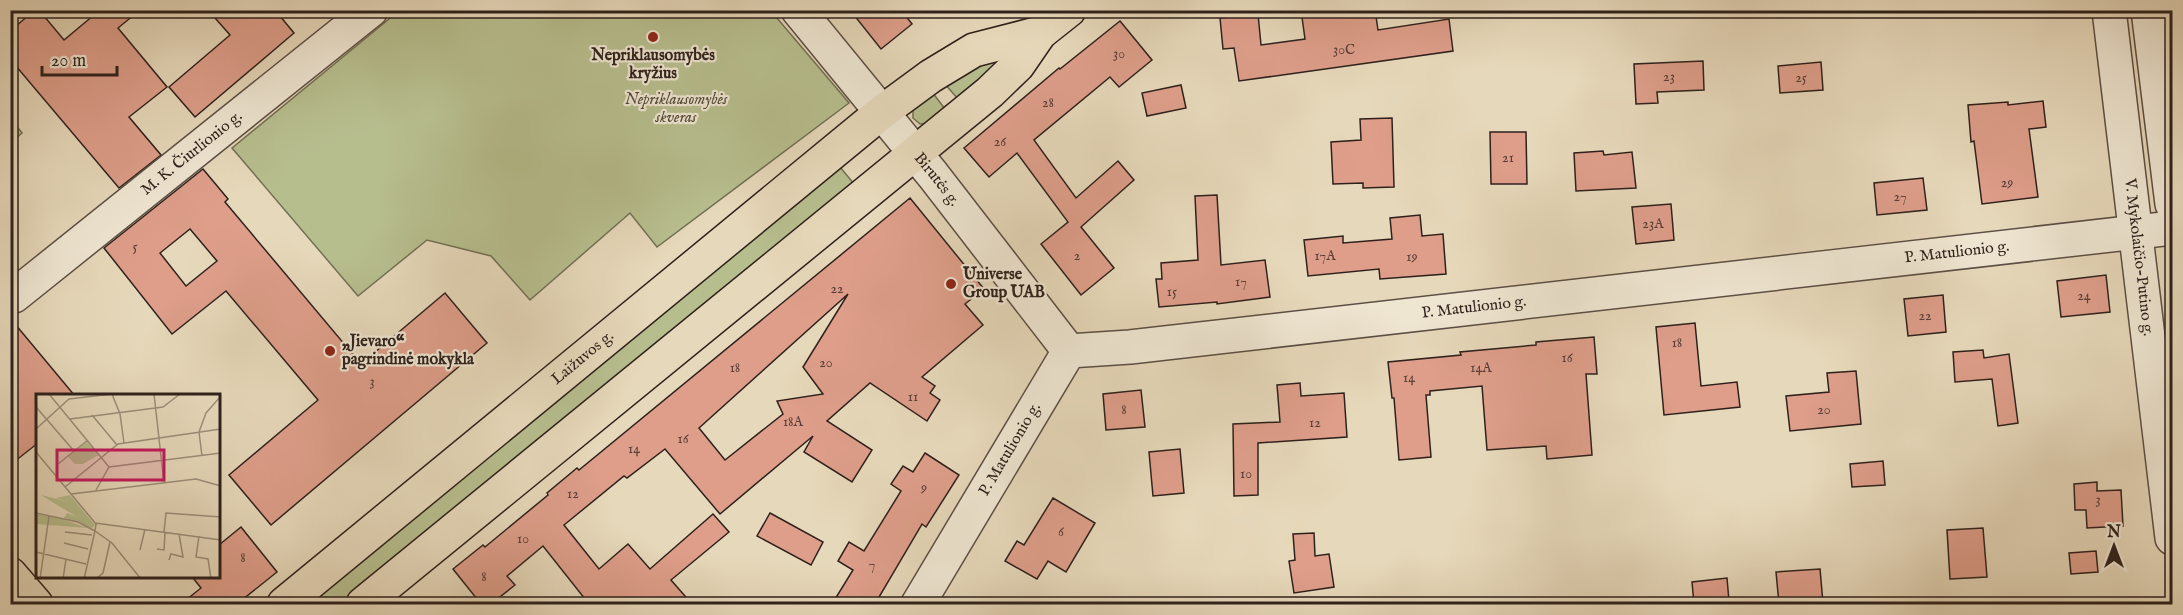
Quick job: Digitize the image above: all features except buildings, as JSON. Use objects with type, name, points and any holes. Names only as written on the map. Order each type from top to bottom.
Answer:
[{"type":"main road","points":[[363,604],[990,92],[1018,65],[1040,33],[1069,10]]},
{"type":"main road","name":"Laižuvos g.","points":[[284,604],[882,112],[931,76],[974,50],[1040,33]]},
{"type":"main road","points":[[10,574],[36,604]]},
{"type":"street","name":"Birutės g.","points":[[798,10],[915,152],[1069,351]]},
{"type":"street","name":"V. Mykolaičio-Putino g.","points":[[2109,10],[2172,538]]},
{"type":"street","points":[[2148,10],[2172,204]]},
{"type":"street","name":"M. K. Čiurlionio g.","points":[[14,296],[352,16]]},
{"type":"street","name":"P. Matulionio g.","points":[[918,604],[1069,351],[1154,344],[2172,228]]},
{"type":"green space","name":"Nepriklausomybės skveras","points":[[400,10],[771,11],[849,103],[657,247],[630,213],[530,300],[491,256],[427,240],[358,296],[232,148]]},
{"type":"green space","points":[[1008,55],[958,99],[944,83],[958,72]]},
{"type":"green space","points":[[932,92],[945,109],[928,123],[920,124],[913,118],[913,109]]},
{"type":"green space","points":[[11,119],[22,133],[10,143]]},
{"type":"green space","points":[[840,167],[854,184],[343,604],[308,604]]},
{"type":"place","name":"Nepriklausomybės kryžius","points":[[653,37]]},
{"type":"place","name":"Universe Group UAB","points":[[951,284]]},
{"type":"place","name":"„Jievaro“ pagrindinė mokykla","points":[[330,351]]}]
